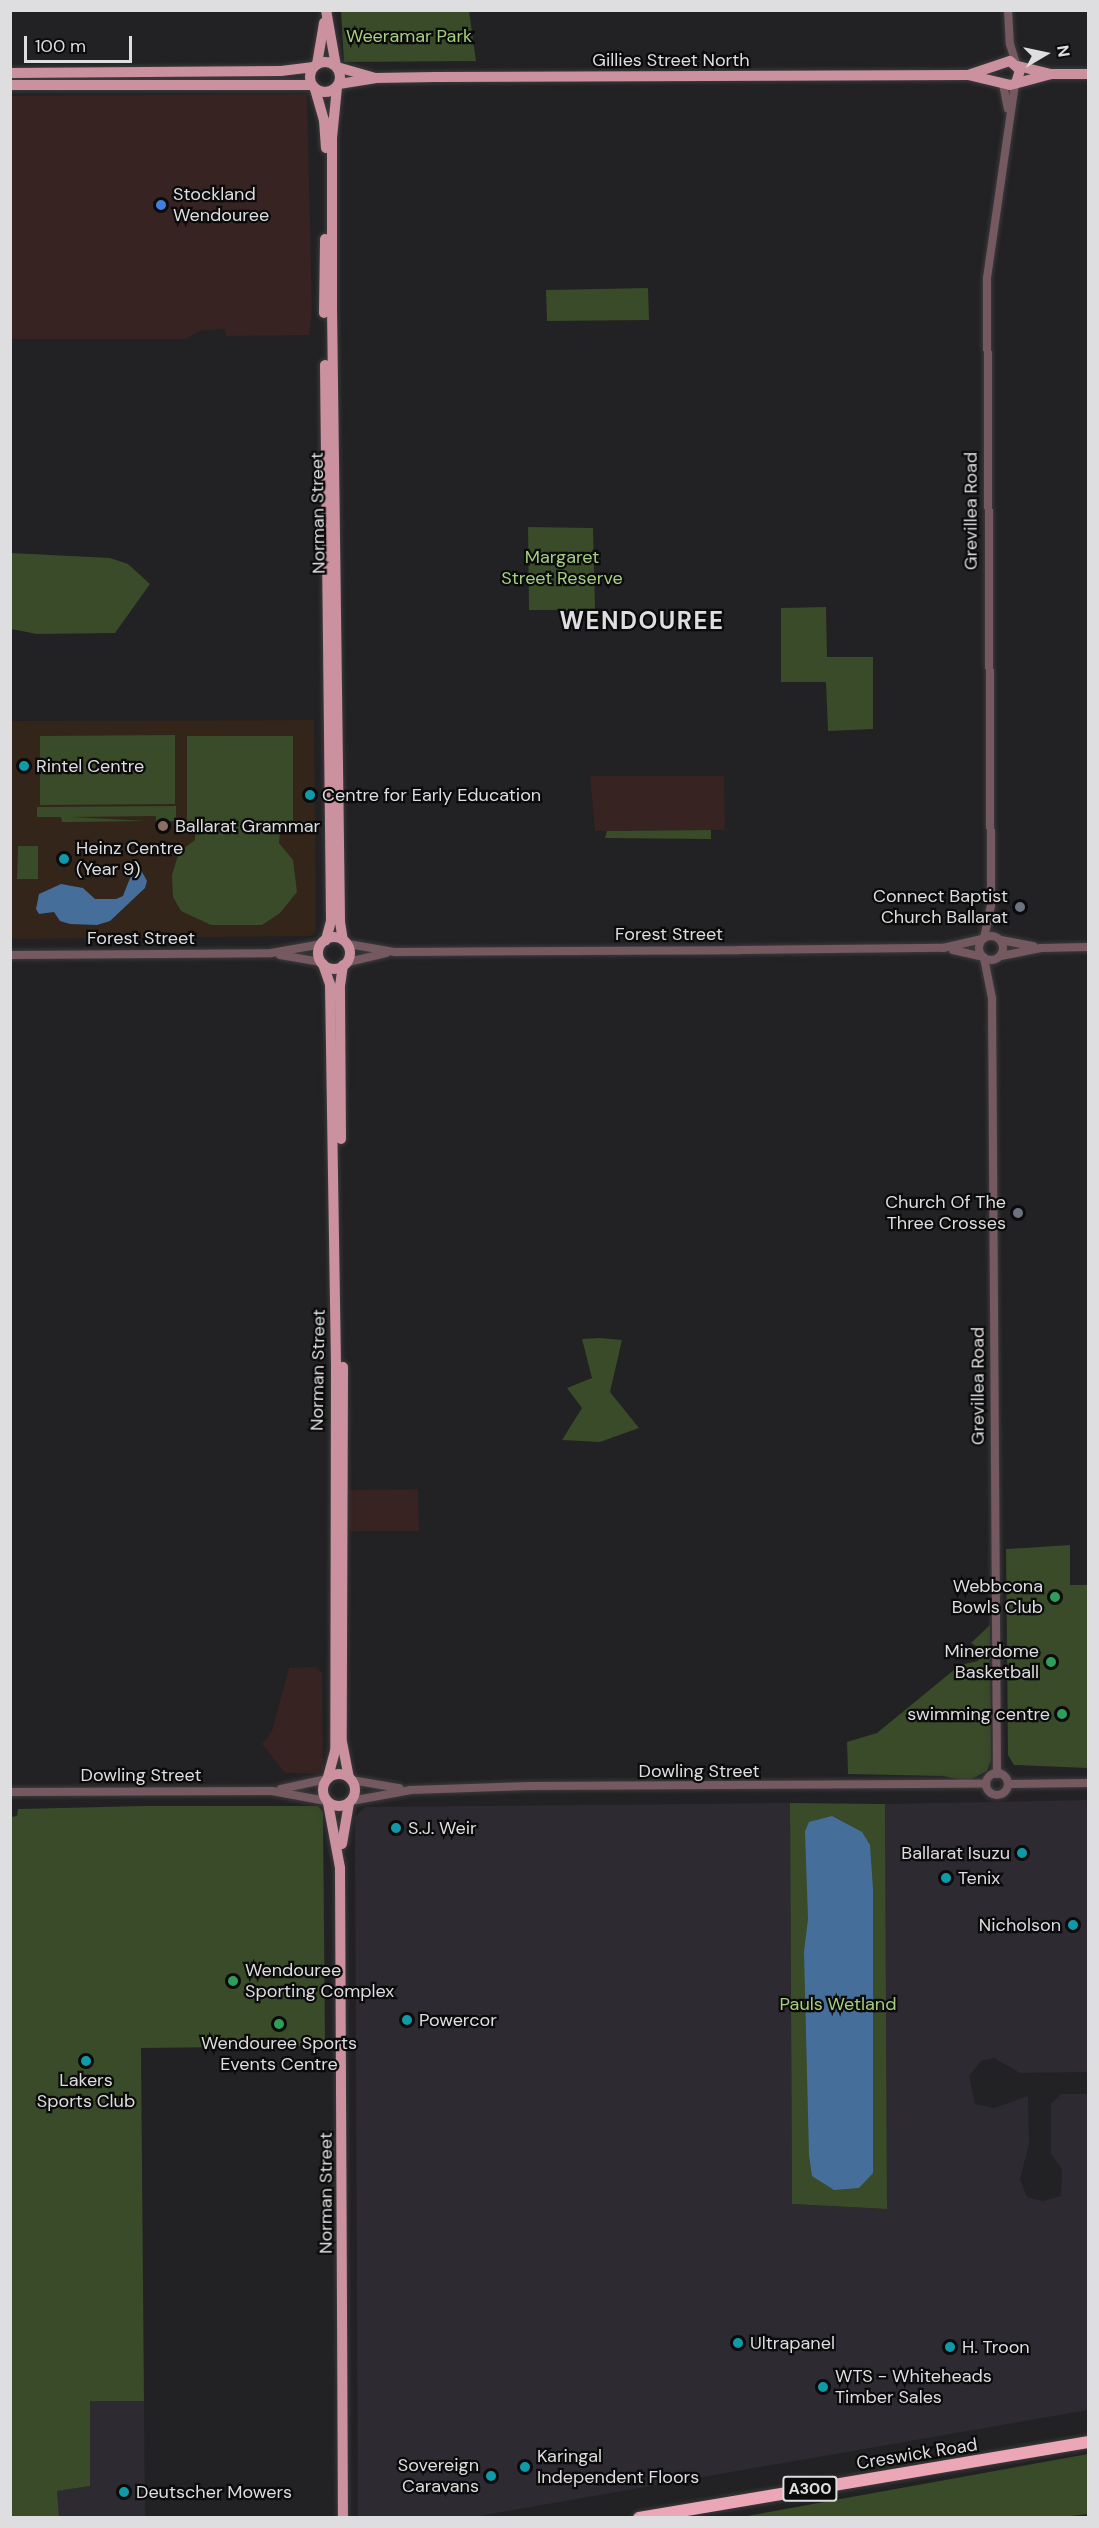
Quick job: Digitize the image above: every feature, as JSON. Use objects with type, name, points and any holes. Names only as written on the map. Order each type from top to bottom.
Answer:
[{"type":"highway","name":"Creswick Road","points":[[1022,2455],[1089,2434]]},
{"type":"highway","name":"Creswick Road","points":[[639,2517],[1022,2455],[1089,2442]]},
{"type":"main road","points":[[313,87],[310,76],[315,66],[326,12]]},
{"type":"main road","points":[[10,85],[313,87],[324,93],[338,86],[326,12]]},
{"type":"main road","points":[[10,73],[162,72],[315,66],[326,62],[336,67]]},
{"type":"main road","points":[[1002,64],[997,73],[1002,83]]},
{"type":"main road","name":"Gillies Street North","points":[[968,75],[1002,64],[1017,65],[1051,74]]},
{"type":"main road","points":[[1015,83],[1021,74],[1017,65]]},
{"type":"main road","name":"Gillies Street North","points":[[336,67],[375,78]]},
{"type":"main road","points":[[162,72],[162,85]]},
{"type":"main road","name":"Gillies Street North","points":[[338,86],[375,78],[968,75],[1002,83],[1015,83],[1051,74],[1089,74]]},
{"type":"main road","name":"Norman Street","points":[[338,86],[332,138],[328,323],[340,922],[346,942]]},
{"type":"main road","name":"Norman Street","points":[[313,87],[326,146],[331,921],[324,942]]},
{"type":"main road","points":[[324,942],[346,942],[346,963],[333,969],[322,963],[318,951],[324,942]]},
{"type":"main road","name":"Norman Street","points":[[322,963],[330,984],[336,1319],[335,1743],[327,1778],[322,1788],[327,1802],[340,1868]]},
{"type":"main road","name":"Norman Street","points":[[343,2517],[340,1868],[350,1802],[355,1792],[342,1742],[340,986],[346,963]]},
{"type":"main road","points":[[327,1778],[337,1773],[350,1778]]},
{"type":"main road","points":[[327,1802],[338,1807],[350,1802]]},
{"type":"street","points":[[1008,10],[1017,65]]},
{"type":"street","points":[[1002,64],[1009,23]]},
{"type":"street","name":"Grevillea Road","points":[[1002,83],[1009,118]]},
{"type":"street","name":"Grevillea Road","points":[[997,1773],[992,998],[984,958],[979,948],[991,906],[987,278],[1015,83]]},
{"type":"street","name":"Grevillea Road","points":[[991,906],[1000,939],[1000,957],[992,998]]},
{"type":"street","points":[[983,939],[1000,939],[1041,948]]},
{"type":"street","name":"Forest Street","points":[[346,942],[395,952],[943,948],[983,939]]},
{"type":"street","name":"Forest Street","points":[[10,955],[271,953],[324,942]]},
{"type":"street","points":[[984,958],[1041,948],[1089,947]]},
{"type":"street","name":"Forest Street","points":[[943,948],[984,958]]},
{"type":"street","name":"Forest Street","points":[[346,963],[395,952]]},
{"type":"street","name":"Forest Street","points":[[271,953],[322,963]]},
{"type":"street","points":[[997,1773],[1004,1776],[1008,1784],[1004,1793],[997,1795],[989,1791],[986,1784],[989,1778],[997,1773]]},
{"type":"street","name":"Dowling Street","points":[[272,1791],[327,1778]]},
{"type":"street","name":"Dowling Street","points":[[350,1778],[411,1790]]},
{"type":"street","name":"Dowling Street","points":[[350,1802],[411,1790],[986,1784]]},
{"type":"street","points":[[1008,1784],[1089,1784]]},
{"type":"street","name":"Dowling Street","points":[[10,1792],[272,1791],[327,1802]]},
{"type":"shaded area","name":"Stockland Wendouree","points":[[307,94],[312,312],[309,335],[226,336],[225,329],[199,331],[186,339],[11,339],[11,96]]},
{"type":"shaded area","name":"Ballarat Grammar","points":[[314,720],[316,931],[311,936],[11,939],[10,721]]},
{"type":"shaded area","points":[[590,776],[724,776],[725,830],[595,831]]},
{"type":"shaded area","points":[[418,1489],[419,1531],[349,1531],[348,1490]]},
{"type":"shaded area","points":[[316,1667],[322,1673],[323,1768],[318,1774],[285,1773],[262,1744],[272,1731],[289,1668]]},
{"type":"shaded area","points":[[1088,1800],[1088,2072],[1020,2073],[994,2058],[981,2061],[969,2076],[975,2104],[994,2108],[1028,2096],[1029,2144],[1020,2179],[1027,2197],[1043,2201],[1061,2196],[1062,2169],[1051,2154],[1051,2104],[1061,2094],[1088,2094],[1088,2410],[473,2517],[358,2517],[355,1817],[365,1807],[790,1803],[792,2204],[887,2209],[885,1804]]},
{"type":"shaded area","points":[[90,2401],[144,2401],[145,2517],[59,2517],[56,2491],[90,2486]]},
{"type":"green space","name":"Weeramar Park","points":[[341,11],[469,11],[476,61],[344,62]]},
{"type":"green space","points":[[648,288],[649,320],[547,321],[546,290]]},
{"type":"green space","name":"Margaret Street Reserve","points":[[528,527],[593,528],[595,610],[529,610]]},
{"type":"green space","points":[[11,553],[110,558],[128,564],[150,584],[115,633],[37,634],[11,629]]},
{"type":"green space","points":[[826,607],[827,657],[873,657],[873,729],[828,731],[826,682],[781,682],[781,608]]},
{"type":"green space","points":[[175,735],[175,804],[40,805],[40,736]]},
{"type":"green space","points":[[187,736],[293,736],[293,828],[280,829],[279,843],[293,860],[297,892],[280,913],[262,925],[211,925],[181,911],[173,897],[172,875],[179,852],[195,840],[195,832],[187,832]]},
{"type":"green space","points":[[176,806],[176,821],[156,822],[156,816],[71,817],[146,821],[71,822],[62,822],[61,817],[37,817],[37,807]]},
{"type":"green space","points":[[711,830],[711,839],[605,838],[607,831]]},
{"type":"green space","points":[[18,846],[38,846],[38,879],[17,879]]},
{"type":"green space","points":[[582,1339],[622,1340],[610,1392],[639,1428],[600,1442],[562,1440],[582,1408],[567,1388],[592,1378]]},
{"type":"green space","points":[[1070,1545],[1070,1585],[1088,1585],[1088,1768],[1014,1765],[1008,1755],[1006,1549]]},
{"type":"green space","points":[[990,1625],[991,1760],[987,1771],[968,1781],[943,1776],[848,1774],[847,1742],[877,1733],[960,1665],[978,1661],[981,1649],[971,1643]]},
{"type":"green space","name":"Pauls Wetland","points":[[790,1803],[885,1804],[887,2209],[792,2204]]},
{"type":"green space","points":[[318,1806],[323,1812],[325,2046],[141,2048],[144,2401],[90,2401],[90,2486],[57,2491],[59,2517],[11,2517],[11,1817],[17,1816],[18,1809]]},
{"type":"green space","points":[[1088,2454],[1088,2514],[1054,2518],[742,2517]]},
{"type":"water","points":[[141,870],[147,881],[145,888],[110,921],[97,925],[70,924],[60,921],[54,912],[39,914],[36,909],[39,894],[61,884],[83,888],[95,899],[116,899],[123,896],[130,878]]},
{"type":"water","name":"Pauls Wetland","points":[[832,1816],[862,1832],[870,1845],[873,1889],[873,2173],[859,2188],[834,2190],[812,2176],[809,2155],[804,1952],[808,1919],[805,1831],[809,1822]]},
{"type":"place","name":"Stockland Wendouree","points":[[161,205]]},
{"type":"place","name":"Rintel Centre","points":[[24,766]]},
{"type":"place","name":"Centre for Early Education","points":[[310,795]]},
{"type":"place","name":"Ballarat Grammar","points":[[163,826]]},
{"type":"place","name":"Heinz Centre (Year 9)","points":[[64,859]]},
{"type":"place","name":"Connect Baptist Church Ballarat","points":[[1020,907]]},
{"type":"place","name":"Church Of The Three Crosses","points":[[1018,1213]]},
{"type":"place","name":"Webbcona Bowls Club","points":[[1055,1597]]},
{"type":"place","name":"Minerdome Basketball","points":[[1051,1662]]},
{"type":"place","name":"swimming centre","points":[[1062,1714]]},
{"type":"place","name":"S.J. Weir","points":[[396,1828]]},
{"type":"place","name":"Ballarat Isuzu","points":[[1022,1853]]},
{"type":"place","name":"Tenix","points":[[946,1878]]},
{"type":"place","name":"Nicholson","points":[[1073,1925]]},
{"type":"place","name":"Wendouree Sporting Complex","points":[[233,1981]]},
{"type":"place","name":"Powercor","points":[[407,2020]]},
{"type":"place","name":"Wendouree Sports Events Centre","points":[[279,2024]]},
{"type":"place","name":"Lakers Sports Club","points":[[86,2061]]},
{"type":"place","name":"Ultrapanel","points":[[738,2343]]},
{"type":"place","name":"H. Troon","points":[[950,2347]]},
{"type":"place","name":"WTS - Whiteheads Timber Sales","points":[[823,2387]]},
{"type":"place","name":"Karingal Independent Floors","points":[[525,2467]]},
{"type":"place","name":"Sovereign Caravans","points":[[491,2476]]},
{"type":"place","name":"Deutscher Mowers","points":[[124,2492]]},
{"type":"district","name":"WENDOUREE","points":[[642,621]]}]
